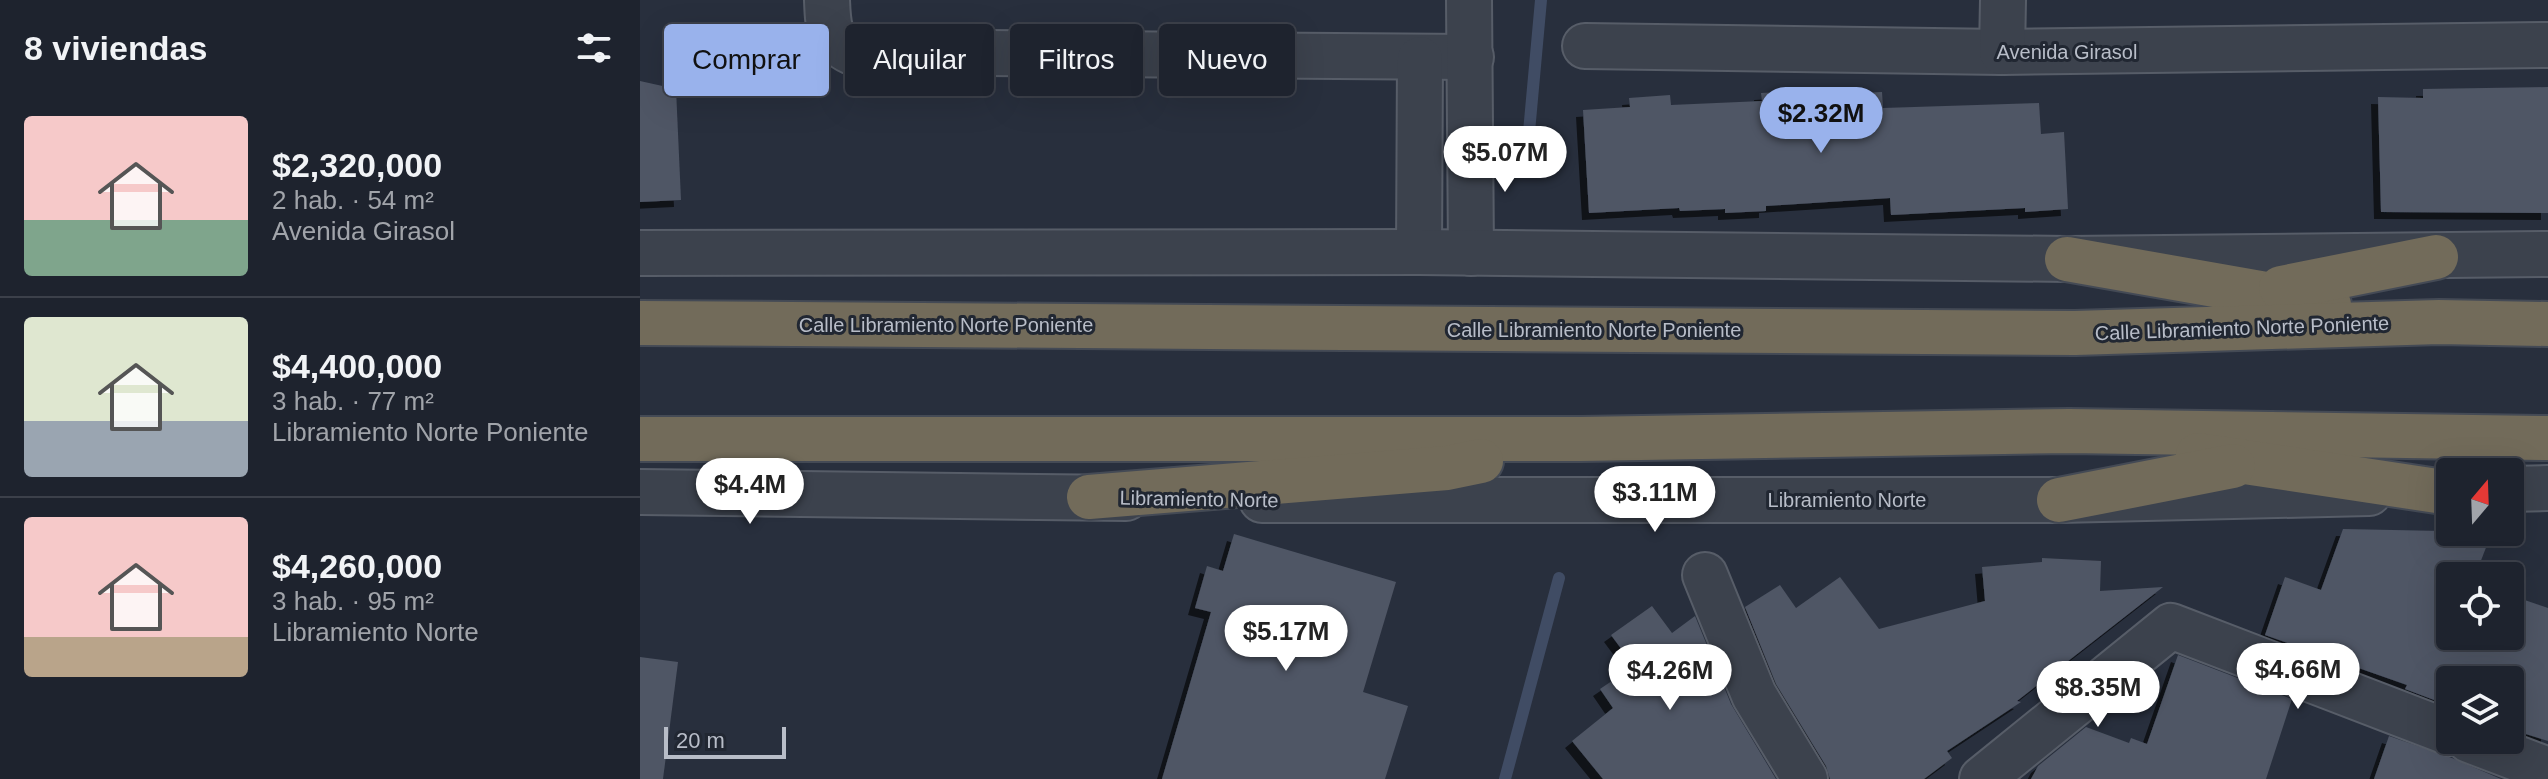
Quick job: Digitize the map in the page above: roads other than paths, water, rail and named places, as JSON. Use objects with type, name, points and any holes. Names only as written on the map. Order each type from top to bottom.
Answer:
[{"type":"highway","points":[[2075,333],[2436,257]]},
{"type":"highway","points":[[2067,259],[2254,294],[2439,322]]},
{"type":"highway","name":"Calle Libramiento Norte Poniente","points":[[640,323],[2075,333],[2439,322],[2548,324]]},
{"type":"highway","points":[[2069,431],[2243,464],[2436,490]]},
{"type":"highway","points":[[640,439],[1580,439],[2069,431],[2413,439],[2548,438]]},
{"type":"highway","points":[[1089,497],[1447,468],[1580,439]]},
{"type":"highway","points":[[2059,500],[2243,464],[2413,439]]},
{"type":"street","points":[[827,0],[828,29],[837,45],[852,52],[1420,59],[1471,57]]},
{"type":"street","points":[[1469,0],[1471,253]]},
{"type":"street","points":[[2002,52],[2003,0]]},
{"type":"street","name":"Avenida Girasol","points":[[1585,46],[2002,52],[2548,45]]},
{"type":"street","points":[[1419,252],[1420,59]]},
{"type":"street","points":[[1419,177],[1471,178]]},
{"type":"street","points":[[640,253],[1419,252],[2067,259],[2548,254]]},
{"type":"street","points":[[2524,489],[2548,488]]},
{"type":"street","name":"Libramiento Norte","points":[[640,492],[1089,497],[2059,500],[2436,491]]},
{"type":"street","points":[[1705,575],[1754,695],[1805,779]]},
{"type":"street","points":[[1982,779],[2171,626],[2436,728]]},
{"type":"street","points":[[2506,754],[2548,770]]},
{"type":"waterway","points":[[1526,165],[1541,0]]},
{"type":"waterway","points":[[1505,779],[1559,578]]}]
